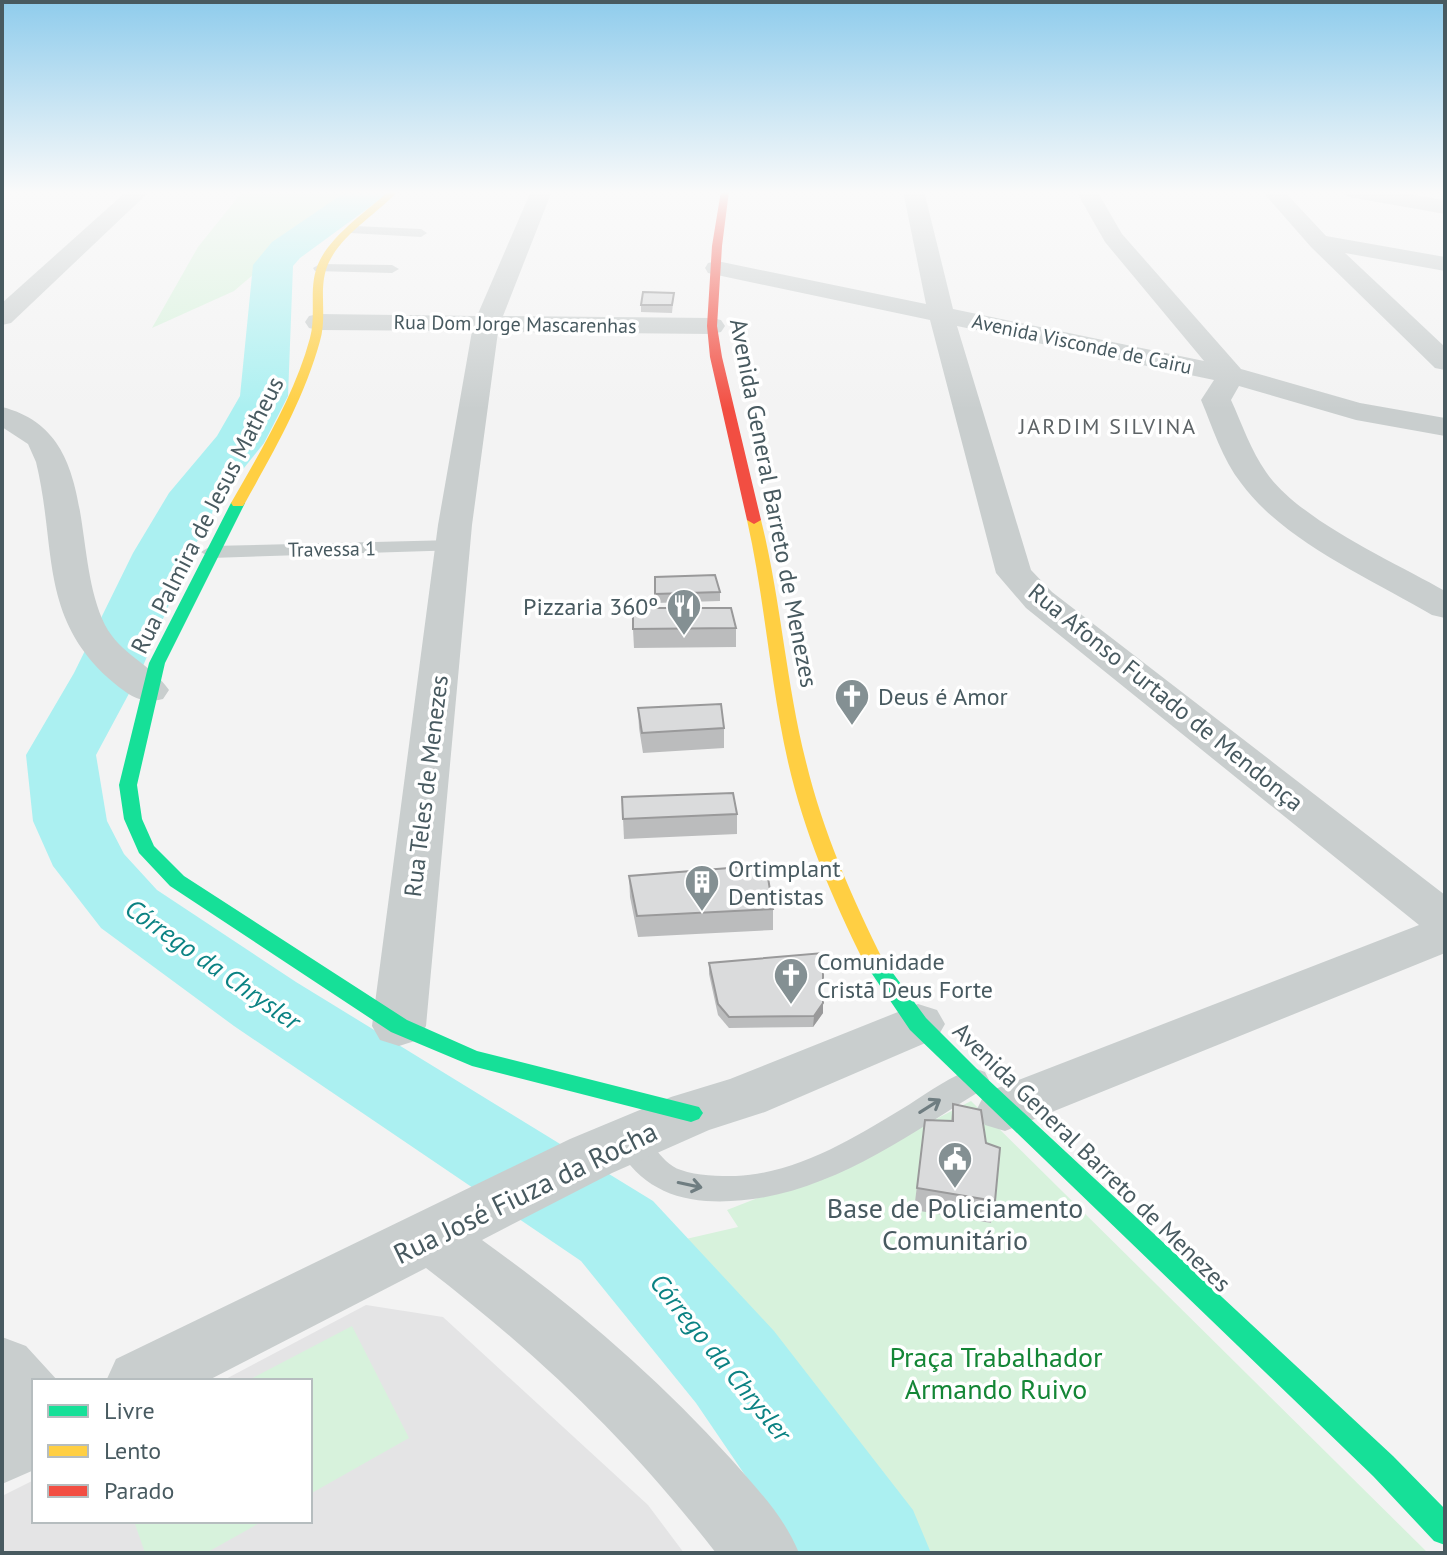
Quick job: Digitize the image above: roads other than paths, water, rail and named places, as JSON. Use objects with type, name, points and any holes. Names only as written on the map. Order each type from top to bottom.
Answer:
[{"type":"main road","points":[[320,268],[323,264]]},
{"type":"main road","name":"Avenida General Barreto de Menezes","points":[[717,264],[712,326],[722,386],[765,566],[797,762],[837,887],[868,953],[918,1024],[1383,1466],[1445,1530]]},
{"type":"main road","name":"Rua Palmira de Jesus Matheus","points":[[320,268],[316,282],[318,322],[307,370],[288,413],[211,552],[193,595],[157,663],[136,682],[128,785],[133,819],[146,849],[177,881],[399,1026],[472,1058],[691,1113]]},
{"type":"street","points":[[2,317],[61,264]]},
{"type":"street","name":"Rua Teles de Menezes","points":[[399,1026],[454,546],[486,325],[512,264]]},
{"type":"street","name":"Rua Afonso Furtado de Mendonça","points":[[931,264],[1014,573],[1039,600],[1445,920]]},
{"type":"street","points":[[1136,264],[1231,375],[1216,400],[1254,479],[1273,501],[1445,607]]},
{"type":"street","points":[[1341,264],[1445,362]]},
{"type":"street","name":"Avenida Visconde de Cairu","points":[[717,268],[1231,375],[1356,411],[1445,427]]},
{"type":"street","points":[[886,302],[935,280]]},
{"type":"street","points":[[1400,320],[1445,329]]},
{"type":"street","name":"Rua Dom Jorge Mascarenhas","points":[[318,322],[712,326]]},
{"type":"street","points":[[1147,359],[1175,343],[1188,324]]},
{"type":"street","points":[[2,416],[24,426],[42,442],[53,469],[74,594],[87,629],[136,682]]},
{"type":"street","points":[[990,1094],[1445,934]]},
{"type":"street","name":"Rua José Fiuza da Rocha","points":[[144,1379],[610,1148],[691,1113],[745,1097],[918,1024]]},
{"type":"street","points":[[431,1237],[560,1336],[636,1405],[701,1475],[762,1553]]},
{"type":"street","points":[[2,1368],[32,1402]]},
{"type":"street","points":[[2,1450],[32,1435]]},
{"type":"lane","points":[[320,268],[392,269]]},
{"type":"lane","name":"Travessa 1","points":[[211,552],[454,546]]},
{"type":"lane","points":[[610,1148],[644,1160],[669,1180],[724,1191],[741,1191],[797,1176],[890,1133],[990,1094]]},
{"type":"waterway","name":"Córrego da Chrysler","points":[[274,264],[264,396],[239,443],[196,493],[162,553],[107,673],[61,755],[70,821],[92,866],[129,909],[265,1004],[617,1231],[735,1367],[870,1553]]},
{"type":"place","name":"Pizzaria 360º","points":[[684,637]]},
{"type":"place","name":"Deus é Amor","points":[[852,727]]},
{"type":"place","name":"Ortimplant Dentistas","points":[[702,913]]},
{"type":"place","name":"Comunidade Cristã Deus Forte","points":[[791,1006]]},
{"type":"place","name":"Base de Policiamento Comunitário","points":[[955,1190]]},
{"type":"district","name":"JARDIM SILVINA","points":[[1108,426]]},
{"type":"park label","name":"Praça Trabalhador Armando Ruivo","points":[[996,1372]]}]
